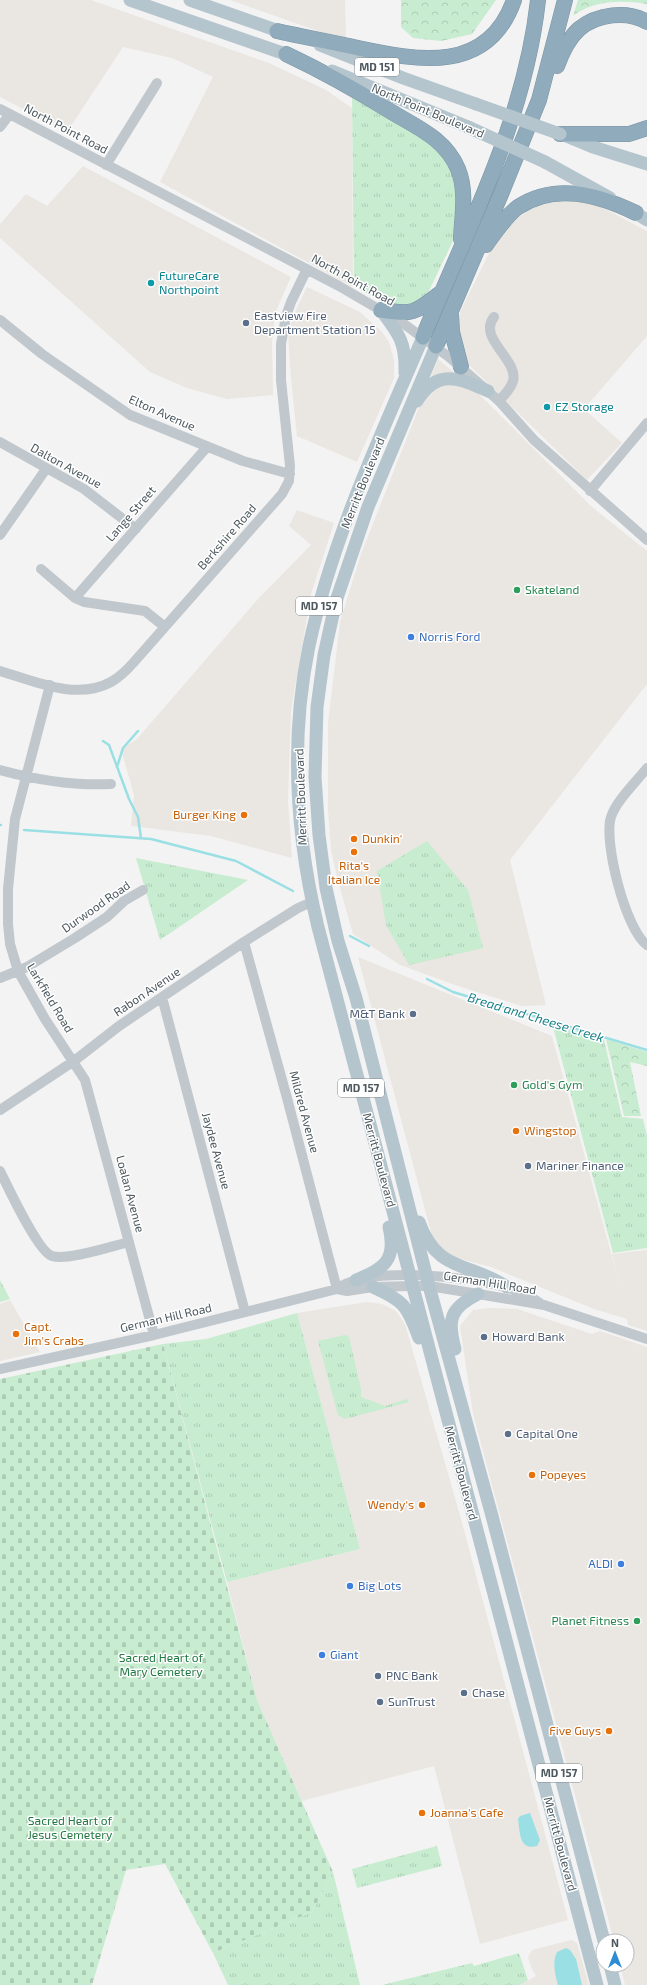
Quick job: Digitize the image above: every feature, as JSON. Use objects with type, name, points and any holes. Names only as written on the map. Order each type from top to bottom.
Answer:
[{"type":"highway","points":[[277,31],[399,56],[444,58],[467,52],[487,41],[506,18],[514,0]]},
{"type":"highway","points":[[424,337],[498,162],[517,105],[530,55],[538,0]]},
{"type":"highway","points":[[436,346],[530,123],[541,93],[565,0]]},
{"type":"highway","points":[[530,123],[550,83],[564,48],[580,28],[604,16],[625,15],[647,22]]},
{"type":"highway","points":[[286,54],[347,84],[424,130],[443,146],[454,160],[461,178],[464,208],[460,250]]},
{"type":"highway","points":[[560,134],[629,134],[647,128]]},
{"type":"highway","points":[[469,269],[507,218],[518,208],[547,195],[561,193],[585,194],[610,201],[641,217]]},
{"type":"highway","points":[[381,310],[401,313],[417,311],[442,292]]},
{"type":"highway","points":[[451,312],[452,332],[461,367]]},
{"type":"main road","name":"North Point Boulevard","points":[[130,0],[286,54],[468,127],[545,162],[641,217]]},
{"type":"main road","points":[[152,0],[198,23]]},
{"type":"main road","name":"North Point Boulevard","points":[[190,0],[277,31],[317,43],[403,78],[593,147],[647,164]]},
{"type":"main road","points":[[381,310],[402,341],[406,361],[405,379]]},
{"type":"main road","name":"Merritt Boulevard","points":[[424,337],[366,471],[333,560],[309,647],[299,736],[299,793],[302,846],[312,902],[410,1280],[597,1985]]},
{"type":"main road","name":"Merritt Boulevard","points":[[436,346],[353,546],[336,601],[321,677],[317,707],[315,777],[319,835],[328,899],[338,941],[356,998],[427,1281],[602,1933]]},
{"type":"main road","points":[[407,418],[420,397],[430,386],[441,379],[462,380],[488,391]]},
{"type":"main road","points":[[302,846],[309,862],[318,894],[322,898],[328,899]]},
{"type":"main road","points":[[312,902],[324,906],[332,935],[338,941]]},
{"type":"main road","points":[[356,1280],[377,1272],[389,1258],[392,1249],[392,1238],[376,1177],[382,1171]]},
{"type":"main road","points":[[410,1209],[417,1216],[430,1246],[444,1260],[495,1279],[506,1287]]},
{"type":"main road","points":[[373,1287],[396,1297],[403,1304],[437,1381]]},
{"type":"main road","points":[[464,1416],[470,1415],[451,1334],[451,1326],[454,1313],[460,1304],[478,1294]]},
{"type":"main road","points":[[612,1973],[615,1985]]},
{"type":"street","points":[[106,165],[157,83]]},
{"type":"street","name":"North Point Road","points":[[0,109],[307,269],[381,310],[424,337],[499,401],[534,440],[647,540]]},
{"type":"street","points":[[0,127],[10,114]]},
{"type":"street","name":"Berkshire Road","points":[[0,671],[70,690],[91,689],[111,682],[134,662],[282,494],[289,481],[290,474],[281,380],[281,344],[286,316],[307,269]]},
{"type":"street","points":[[494,317],[491,325],[493,339],[510,363],[514,376],[510,388],[499,401]]},
{"type":"street","name":"Elton Avenue","points":[[0,320],[42,354],[130,415],[249,463],[290,474]]},
{"type":"street","points":[[590,491],[647,424]]},
{"type":"street","name":"Dalton Avenue","points":[[0,442],[84,489],[136,529]]},
{"type":"street","name":"Lange Street","points":[[75,598],[207,447]]},
{"type":"street","points":[[0,535],[46,469]]},
{"type":"street","points":[[41,569],[75,598],[90,604],[145,611],[165,627]]},
{"type":"street","name":"Larkfield Road","points":[[50,685],[15,819],[4,889],[9,935],[18,971],[45,1019],[74,1061]]},
{"type":"street","points":[[646,943],[632,927],[628,916],[611,857],[608,833],[609,823],[614,810],[647,768]]},
{"type":"street","points":[[0,770],[73,785],[111,784]]},
{"type":"street","name":"Durwood Road","points":[[0,978],[18,971],[75,938],[107,917],[124,901],[143,890]]},
{"type":"street","name":"Rabon Avenue","points":[[0,1110],[74,1061],[119,1026],[244,942],[298,908],[312,902]]},
{"type":"street","name":"Mildred Avenue","points":[[244,942],[337,1289]]},
{"type":"street","name":"Jaydee Avenue","points":[[162,997],[245,1312]]},
{"type":"street","name":"Loalan Avenue","points":[[74,1061],[90,1091],[154,1335]]},
{"type":"street","points":[[0,1171],[45,1253],[52,1256],[61,1257],[94,1251],[129,1242]]},
{"type":"street","name":"German Hill Road","points":[[0,1369],[154,1335],[337,1289],[344,1284],[356,1280],[410,1280],[506,1287],[531,1297],[544,1305]]},
{"type":"street","name":"German Hill Road","points":[[337,1289],[347,1291],[410,1280]]},
{"type":"street","name":"German Hill Road","points":[[427,1281],[478,1294],[544,1305],[647,1338]]},
{"type":"shaded area","points":[[0,0],[91,0],[269,63],[326,90],[352,108],[353,287],[160,182],[213,77],[172,58],[123,47],[67,132],[0,97]]},
{"type":"shaded area","points":[[230,0],[345,0],[346,41]]},
{"type":"shaded area","points":[[83,166],[291,277],[275,313],[272,342],[273,395],[227,399],[187,388],[150,372],[0,238],[0,224],[26,194],[47,206]]},
{"type":"shaded area","points":[[558,200],[594,203],[647,231],[647,336],[584,409],[622,443],[587,480],[467,363],[455,340],[461,310],[499,233],[530,209]]},
{"type":"shaded area","points":[[307,287],[360,312],[382,332],[389,342],[394,360],[394,378],[357,462],[297,436],[288,333],[294,314]]},
{"type":"shaded area","points":[[438,359],[476,391],[592,507],[647,551],[647,684],[510,860],[546,1005],[522,1006],[458,986],[400,965],[353,934],[331,850],[328,809],[328,723],[340,622],[361,554]]},
{"type":"shaded area","points":[[297,510],[334,523],[311,594],[291,711],[288,801],[292,858],[211,836],[131,826],[134,795],[121,749],[137,739],[258,599],[311,545],[289,526]]},
{"type":"shaded area","points":[[358,957],[552,1036],[620,1286],[612,1254],[647,1250],[647,1331],[628,1325],[627,1319],[594,1309],[491,1267],[453,1257],[440,1249],[433,1238],[428,1221]]},
{"type":"shaded area","points":[[10,1300],[40,1352],[0,1361],[0,1304]]},
{"type":"shaded area","points":[[367,1302],[382,1304],[396,1311],[405,1324],[461,1519],[568,1920],[480,1944],[434,1766],[302,1801],[257,1700],[227,1582],[360,1549],[297,1313]]},
{"type":"shaded area","points":[[491,1308],[517,1309],[592,1334],[600,1331],[647,1347],[647,1985],[625,1985],[622,1973],[635,1973],[635,1933],[612,1933],[473,1414],[460,1326],[473,1310]]},
{"type":"shaded area","points":[[571,1940],[577,1943],[589,1985],[520,1985],[536,1976],[528,1957],[532,1950]]},
{"type":"green space","points":[[401,0],[496,0],[472,34],[441,41],[413,38],[401,27]]},
{"type":"green space","points":[[578,0],[647,0],[647,4],[608,2],[590,7],[573,16]]},
{"type":"green space","points":[[352,95],[434,142],[456,172],[462,215],[452,243],[426,297],[418,306],[394,309],[354,286]]},
{"type":"green space","points":[[427,841],[468,890],[483,948],[409,965],[386,925],[377,871]]},
{"type":"green space","points":[[136,858],[248,880],[160,940]]},
{"type":"green space","points":[[552,1023],[604,1040],[622,1117],[643,1119],[647,1136],[647,1248],[613,1253]]},
{"type":"green space","points":[[606,1039],[647,1052],[647,1066],[630,1062],[641,1116],[624,1116]]},
{"type":"green space","points":[[0,1280],[10,1299],[0,1302]]},
{"type":"green space","points":[[297,1313],[360,1549],[227,1582],[163,1344],[206,1339]]},
{"type":"green space","points":[[345,1335],[349,1337],[361,1389],[361,1397],[385,1406],[407,1399],[409,1402],[345,1419],[338,1415],[318,1341]]},
{"type":"green space","name":"Sacred Heart of Mary Cemetery","points":[[163,1344],[257,1700],[333,1872],[312,1912],[213,1953],[165,1864],[126,1870],[92,1985],[0,1985],[0,1379]]},
{"type":"green space","points":[[437,1846],[442,1866],[357,1888],[352,1869]]},
{"type":"green space","points":[[333,1872],[360,1985],[228,1985],[213,1953],[312,1912]]},
{"type":"green space","points":[[519,1953],[528,1980],[520,1985],[382,1985],[472,1963],[474,1966]]},
{"type":"water","points":[[530,1813],[540,1840],[537,1846],[531,1847],[524,1843],[520,1835],[518,1819],[520,1816]]},
{"type":"water","points":[[566,1948],[570,1950],[576,1959],[582,1985],[558,1985],[554,1968],[555,1956],[557,1952]]},
{"type":"waterway","points":[[117,767],[123,748],[138,731]]},
{"type":"waterway","points":[[103,741],[109,745],[129,799],[138,817],[141,838]]},
{"type":"waterway","name":"Bread and Cheese Creek","points":[[24,830],[151,839],[236,861],[293,891]]},
{"type":"waterway","name":"Bread and Cheese Creek","points":[[350,936],[369,946]]},
{"type":"waterway","name":"Bread and Cheese Creek","points":[[427,979],[453,992],[647,1050]]},
{"type":"place","name":"FutureCare Northpoint","points":[[151,283]]},
{"type":"place","name":"Eastview Fire Department Station 15","points":[[246,323]]},
{"type":"place","name":"EZ Storage","points":[[547,407]]},
{"type":"place","name":"Skateland","points":[[517,590]]},
{"type":"place","name":"Norris Ford","points":[[411,637]]},
{"type":"place","name":"Burger King","points":[[244,815]]},
{"type":"place","name":"Dunkin'","points":[[354,839]]},
{"type":"place","name":"Rita's Italian Ice","points":[[354,852]]},
{"type":"place","name":"M&T Bank","points":[[413,1014]]},
{"type":"place","name":"Gold's Gym","points":[[514,1085]]},
{"type":"place","name":"Wingstop","points":[[516,1131]]},
{"type":"place","name":"Mariner Finance","points":[[528,1166]]},
{"type":"place","name":"Capt. Jim's Crabs","points":[[16,1334]]},
{"type":"place","name":"Howard Bank","points":[[484,1337]]},
{"type":"place","name":"Capital One","points":[[508,1434]]},
{"type":"place","name":"Popeyes","points":[[532,1475]]},
{"type":"place","name":"Wendy's","points":[[422,1505]]},
{"type":"place","name":"ALDI","points":[[621,1564]]},
{"type":"place","name":"Big Lots","points":[[350,1586]]},
{"type":"place","name":"Planet Fitness","points":[[637,1621]]},
{"type":"place","name":"Giant","points":[[322,1655]]},
{"type":"place","name":"PNC Bank","points":[[378,1676]]},
{"type":"place","name":"Chase","points":[[464,1693]]},
{"type":"place","name":"SunTrust","points":[[380,1702]]},
{"type":"place","name":"Five Guys","points":[[609,1731]]},
{"type":"place","name":"Joanna's Cafe","points":[[422,1813]]},
{"type":"park label","name":"Sacred Heart of Jesus Cemetery","points":[[70,1828]]}]
